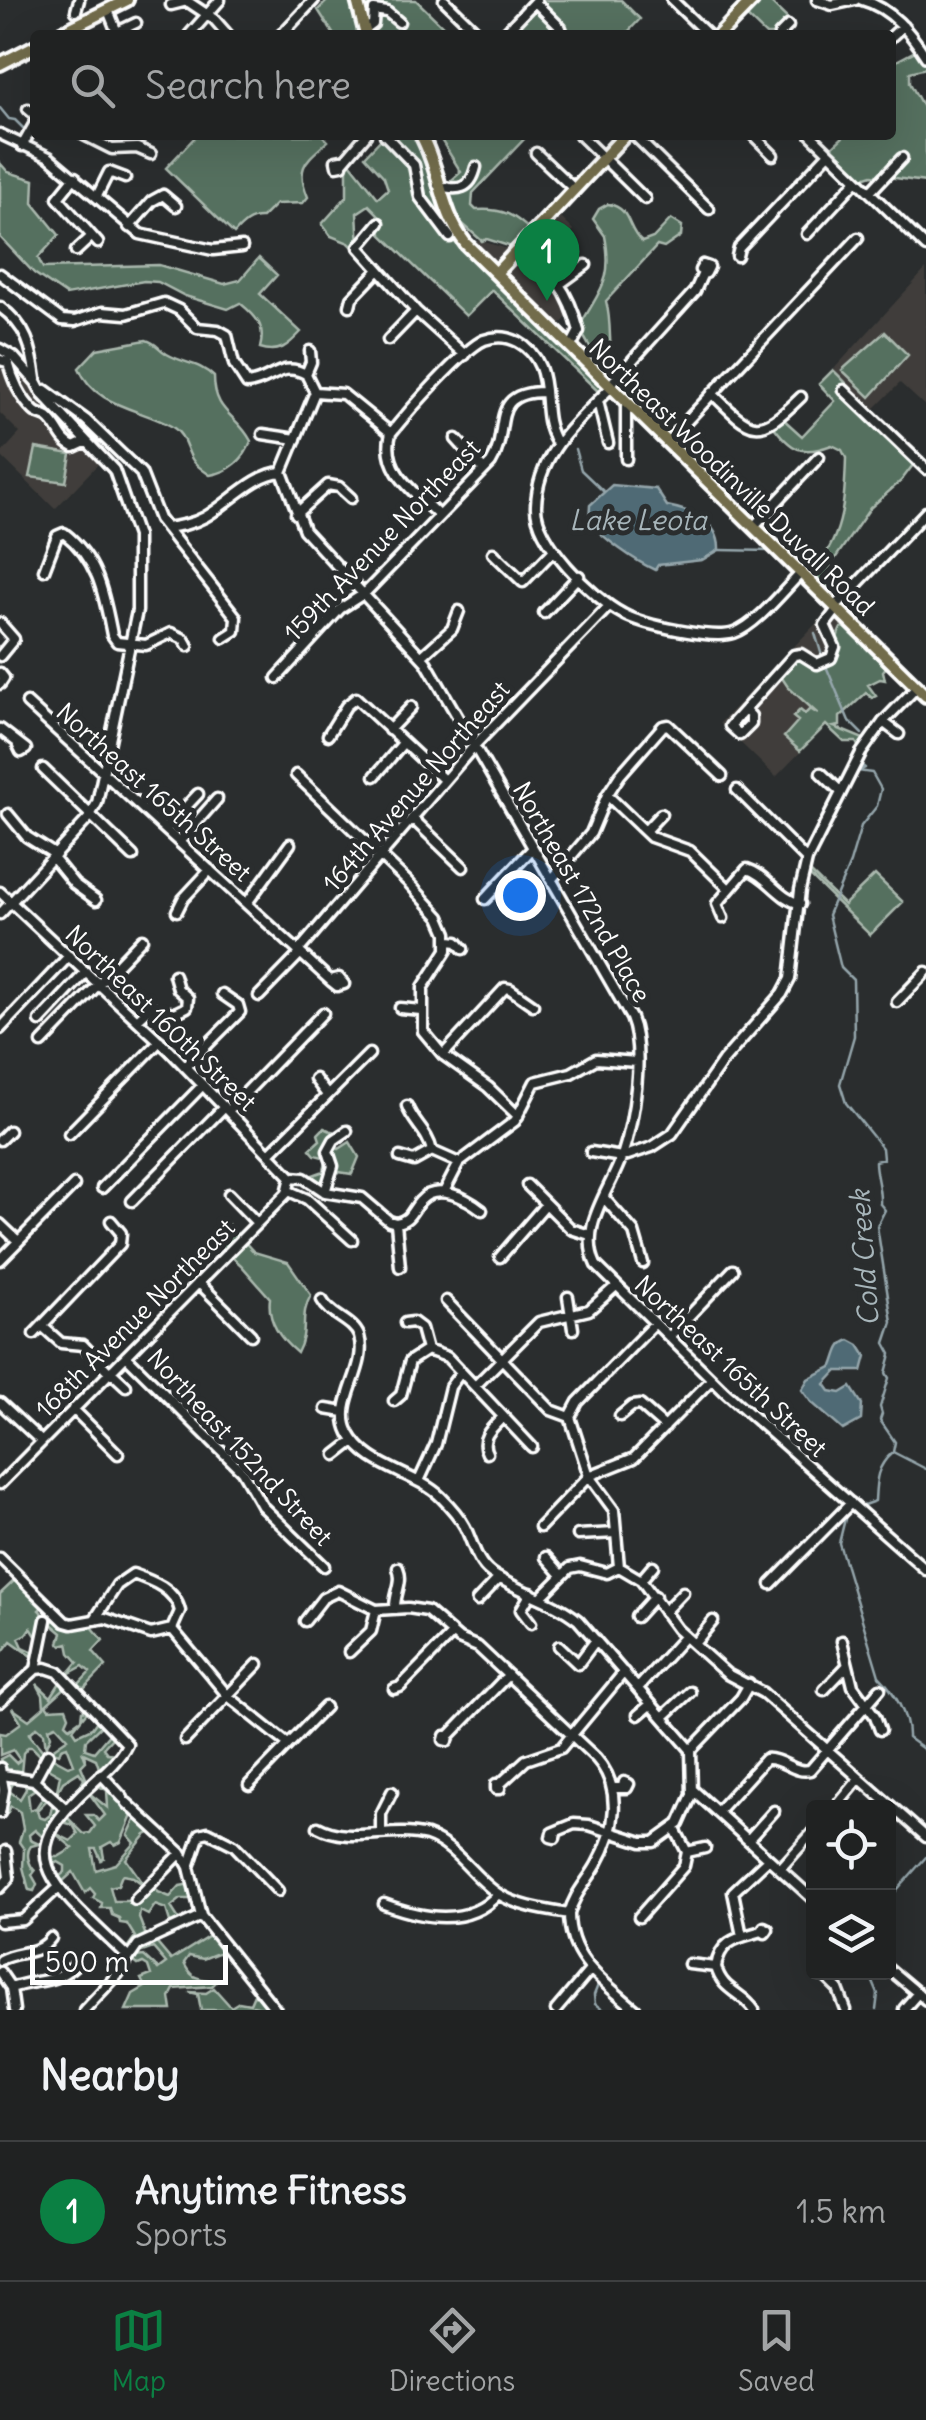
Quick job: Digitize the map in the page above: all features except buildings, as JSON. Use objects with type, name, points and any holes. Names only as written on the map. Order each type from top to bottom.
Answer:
[{"type":"main road","points":[[67,30],[127,0]]},
{"type":"main road","points":[[356,0],[365,30]]},
{"type":"main road","points":[[724,30],[752,0]]},
{"type":"main road","points":[[0,64],[30,49]]},
{"type":"main road","name":"Northeast Woodinville Duvall Road","points":[[423,140],[438,185],[443,217],[461,238],[922,692]]},
{"type":"main road","points":[[496,273],[620,140]]},
{"type":"street","points":[[76,12],[78,0]]},
{"type":"street","points":[[194,30],[220,0]]},
{"type":"street","points":[[286,30],[314,0]]},
{"type":"street","points":[[444,0],[475,30]]},
{"type":"street","points":[[672,0],[703,30]]},
{"type":"street","points":[[817,0],[832,5],[858,0],[886,11],[926,57]]},
{"type":"street","points":[[172,6],[187,1],[223,30]]},
{"type":"street","points":[[508,30],[536,1],[562,30]]},
{"type":"street","points":[[108,10],[116,30]]},
{"type":"street","points":[[368,30],[373,24],[374,10],[387,12],[399,22]]},
{"type":"street","points":[[124,30],[136,23]]},
{"type":"street","points":[[784,30],[788,26]]},
{"type":"street","points":[[896,32],[903,26]]},
{"type":"street","points":[[22,146],[30,132]]},
{"type":"street","points":[[0,134],[44,153],[129,226],[150,238],[225,251],[242,247]]},
{"type":"street","points":[[94,140],[112,149],[137,148],[151,154]]},
{"type":"street","points":[[342,162],[359,140]]},
{"type":"street","points":[[391,140],[414,165],[420,197],[443,217],[450,237]]},
{"type":"street","points":[[585,140],[645,199]]},
{"type":"street","points":[[639,140],[709,209]]},
{"type":"street","points":[[758,140],[774,155]]},
{"type":"street","points":[[816,140],[926,247]]},
{"type":"street","points":[[737,256],[739,248],[829,152]]},
{"type":"street","points":[[536,153],[574,189]]},
{"type":"street","points":[[870,192],[902,158]]},
{"type":"street","points":[[438,185],[451,190],[463,188],[472,181],[476,167]]},
{"type":"street","points":[[96,196],[109,172],[126,178]]},
{"type":"street","points":[[75,177],[58,198],[95,240],[76,251]]},
{"type":"street","points":[[807,234],[857,180]]},
{"type":"street","points":[[129,226],[164,195],[176,206]]},
{"type":"street","points":[[378,223],[359,246],[416,311],[464,355]]},
{"type":"street","points":[[668,441],[858,238]]},
{"type":"street","points":[[518,248],[543,264],[560,284],[579,331],[570,346]]},
{"type":"street","points":[[560,284],[586,265]]},
{"type":"street","points":[[350,306],[352,298],[378,271]]},
{"type":"street","points":[[703,273],[695,291],[598,401],[556,442],[536,500],[538,520],[553,551],[609,606],[646,623],[727,635],[745,628],[802,572]]},
{"type":"street","points":[[0,274],[54,317],[69,321],[97,312],[126,314],[153,304],[169,304],[192,326],[227,335],[234,364],[247,384],[283,368],[306,374],[315,392],[282,472],[264,477],[204,517],[166,528]]},
{"type":"street","points":[[0,307],[29,340],[36,382],[86,420],[141,473],[154,511],[236,617],[234,631],[224,638]]},
{"type":"street","points":[[388,340],[416,311]]},
{"type":"street","points":[[440,516],[394,470],[388,452],[391,433],[480,342],[511,339],[528,348],[544,378],[546,420],[556,442]]},
{"type":"street","points":[[0,349],[14,357],[85,442],[108,461],[137,536],[136,611],[105,776],[92,813],[0,914]]},
{"type":"street","points":[[306,374],[310,350]]},
{"type":"street","points":[[0,360],[8,362],[16,386],[64,441],[74,447],[85,442]]},
{"type":"street","points":[[844,390],[926,468]]},
{"type":"street","points":[[315,392],[333,391],[347,396],[391,433]]},
{"type":"street","name":"159th Avenue Northeast","points":[[277,678],[340,608],[365,593],[484,470],[499,446],[501,417],[506,406],[522,394],[544,392]]},
{"type":"street","points":[[712,393],[742,423],[761,427],[774,423],[801,397]]},
{"type":"street","points":[[598,401],[608,444]]},
{"type":"street","points":[[626,401],[626,459]]},
{"type":"street","points":[[263,434],[296,439]]},
{"type":"street","points":[[456,439],[484,470]]},
{"type":"street","points":[[755,525],[818,458]]},
{"type":"street","name":"Northeast 172nd Place","points":[[282,472],[296,514],[310,538],[422,656],[627,1009],[637,1036],[637,1062],[622,1156],[590,1235]]},
{"type":"street","points":[[296,514],[328,485],[338,487],[351,498]]},
{"type":"street","points":[[745,710],[794,655],[801,654],[817,664],[831,658],[836,648],[826,625],[837,607],[926,512]]},
{"type":"street","points":[[44,570],[57,536],[64,533],[85,552],[97,570],[114,638],[130,645],[146,645],[171,633],[184,638],[188,646]]},
{"type":"street","points":[[493,553],[523,582],[553,551]]},
{"type":"street","points":[[544,613],[579,576]]},
{"type":"street","name":"164th Avenue Northeast","points":[[259,996],[298,956],[474,746],[609,606]]},
{"type":"street","points":[[422,656],[452,630],[459,610]]},
{"type":"street","points":[[0,623],[14,639],[0,656]]},
{"type":"street","points":[[0,673],[4,678],[0,684]]},
{"type":"street","points":[[591,1152],[622,1156],[652,1147],[672,1134],[723,1061],[782,994],[790,978],[808,860],[861,752],[884,722],[922,692]]},
{"type":"street","points":[[328,735],[355,697],[444,780]]},
{"type":"street","name":"Northeast 165th Street","points":[[27,703],[331,980]]},
{"type":"street","points":[[389,730],[411,707]]},
{"type":"street","points":[[884,722],[899,734]]},
{"type":"street","points":[[552,878],[591,834],[607,795],[629,762],[660,729],[668,725],[722,776]]},
{"type":"street","points":[[0,728],[18,746]]},
{"type":"street","points":[[375,776],[403,743]]},
{"type":"street","points":[[43,769],[133,856]]},
{"type":"street","points":[[822,773],[841,792]]},
{"type":"street","points":[[296,774],[440,917],[448,941],[445,958],[423,987],[421,1010],[426,1038],[442,1056],[488,1087],[518,1116]]},
{"type":"street","points":[[736,790],[808,860]]},
{"type":"street","points":[[166,828],[198,794]]},
{"type":"street","points":[[607,795],[644,831],[662,843],[685,848],[728,888]]},
{"type":"street","points":[[180,842],[217,799]]},
{"type":"street","points":[[8,814],[27,837],[54,856],[74,884],[96,900]]},
{"type":"street","points":[[644,831],[661,814]]},
{"type":"street","points":[[412,818],[463,868]]},
{"type":"street","points":[[247,903],[290,844]]},
{"type":"street","points":[[485,899],[534,848]]},
{"type":"street","points":[[178,911],[183,899],[210,870]]},
{"type":"street","points":[[723,918],[716,908],[728,888],[747,870],[755,872],[788,900],[800,904]]},
{"type":"street","name":"Northeast 160th Street","points":[[0,892],[160,1041],[291,1177]]},
{"type":"street","points":[[42,1043],[142,939]]},
{"type":"street","points":[[448,941],[457,942],[463,949]]},
{"type":"street","points":[[0,1030],[68,956]]},
{"type":"street","points":[[40,1022],[86,972]]},
{"type":"street","points":[[896,1002],[926,972]]},
{"type":"street","points":[[136,1020],[150,1008],[175,1013],[187,1007],[189,1000],[178,989],[174,976]]},
{"type":"street","points":[[442,1056],[504,988],[533,1005]]},
{"type":"street","points":[[186,1067],[240,1012],[235,1002],[222,994]]},
{"type":"street","points":[[400,1008],[421,1010]]},
{"type":"street","points":[[132,1201],[323,1013]]},
{"type":"street","points":[[69,1134],[160,1041]]},
{"type":"street","points":[[270,1153],[369,1054]]},
{"type":"street","points":[[444,1192],[460,1163],[506,1130],[518,1116],[528,1090],[539,1079],[572,1073],[596,1059],[637,1062]]},
{"type":"street","points":[[316,1079],[326,1095]]},
{"type":"street","points":[[102,1188],[203,1085]]},
{"type":"street","points":[[408,1106],[426,1132],[432,1151],[460,1163]]},
{"type":"street","points":[[325,1192],[332,1166],[328,1150],[347,1130]]},
{"type":"street","points":[[0,1140],[9,1131]]},
{"type":"street","points":[[400,1157],[414,1161],[432,1151]]},
{"type":"street","points":[[352,1240],[308,1199],[289,1191],[291,1177],[304,1178],[325,1192],[362,1198],[396,1223],[408,1219],[424,1197],[444,1192],[482,1210]]},
{"type":"street","points":[[0,1260],[74,1185]]},
{"type":"street","points":[[527,1185],[572,1230],[590,1235]]},
{"type":"street","name":"168th Avenue Northeast","points":[[0,1484],[289,1191]]},
{"type":"street","points":[[229,1194],[257,1223]]},
{"type":"street","points":[[604,1198],[634,1232],[644,1263]]},
{"type":"street","points":[[500,1257],[546,1204]]},
{"type":"street","points":[[34,1334],[120,1244],[120,1233],[111,1221]]},
{"type":"street","points":[[396,1223],[400,1267]]},
{"type":"street","points":[[0,1224],[18,1242]]},
{"type":"street","name":"Northeast 165th Street","points":[[590,1235],[593,1260],[616,1286],[712,1379],[926,1570]]},
{"type":"street","points":[[669,1337],[734,1270]]},
{"type":"street","points":[[198,1282],[251,1335]]},
{"type":"street","points":[[475,1386],[539,1322],[595,1306],[616,1286]]},
{"type":"street","points":[[568,1297],[572,1328]]},
{"type":"street","points":[[322,1300],[326,1308],[356,1330],[360,1342],[358,1365],[344,1412],[346,1428],[354,1441],[384,1465],[419,1481],[449,1505],[480,1562],[499,1578],[565,1609],[694,1750]]},
{"type":"street","points":[[446,1300],[551,1410],[570,1417]]},
{"type":"street","points":[[404,1323],[413,1322],[421,1328],[427,1350]]},
{"type":"street","points":[[619,1566],[615,1516],[611,1504],[589,1476],[570,1417],[578,1402],[654,1323]]},
{"type":"street","points":[[42,1326],[59,1348],[83,1346],[126,1386]]},
{"type":"street","points":[[427,1350],[447,1357],[532,1447]]},
{"type":"street","points":[[394,1400],[401,1395],[410,1361],[427,1350]]},
{"type":"street","name":"Northeast 152nd Street","points":[[126,1356],[242,1471],[262,1506],[324,1566]]},
{"type":"street","points":[[419,1481],[436,1444],[450,1387],[461,1372]]},
{"type":"street","points":[[540,1527],[589,1476],[634,1458],[712,1379]]},
{"type":"street","points":[[0,1402],[42,1441]]},
{"type":"street","points":[[620,1416],[640,1405],[665,1427]]},
{"type":"street","points":[[73,1409],[118,1454]]},
{"type":"street","points":[[326,1409],[344,1412]]},
{"type":"street","points":[[488,1454],[486,1436],[503,1416]]},
{"type":"street","points":[[336,1455],[354,1441]]},
{"type":"street","points":[[772,1584],[855,1506]]},
{"type":"street","points":[[578,1535],[616,1533]]},
{"type":"street","points":[[546,1556],[562,1574]]},
{"type":"street","points":[[0,1558],[72,1624],[112,1618],[151,1634],[172,1629],[180,1616],[176,1598],[161,1586],[133,1574],[116,1585],[95,1619]]},
{"type":"street","points":[[530,1623],[521,1610],[562,1574],[575,1566],[601,1573],[619,1566]]},
{"type":"street","points":[[619,1566],[641,1580],[685,1636],[726,1674],[749,1684],[926,1837]]},
{"type":"street","points":[[641,1580],[653,1566]]},
{"type":"street","points":[[395,1609],[401,1579],[398,1568]]},
{"type":"street","points":[[477,1601],[499,1578]]},
{"type":"street","points":[[306,1621],[323,1598],[338,1591],[376,1610],[426,1611],[452,1634],[478,1647],[604,1766],[618,1787],[611,1832],[575,1896],[569,1928],[576,1952],[590,1970],[636,2010]]},
{"type":"street","points":[[664,1612],[683,1592]]},
{"type":"street","points":[[636,1617],[654,1596]]},
{"type":"street","points":[[349,1652],[372,1631],[376,1610]]},
{"type":"street","points":[[0,1702],[36,1669],[46,1620]]},
{"type":"street","points":[[694,1644],[713,1621]]},
{"type":"street","points":[[172,1629],[228,1696],[288,1744]]},
{"type":"street","points":[[394,1689],[452,1634]]},
{"type":"street","points":[[638,1688],[685,1636]]},
{"type":"street","points":[[559,1646],[578,1664],[596,1640]]},
{"type":"street","points":[[842,1641],[853,1686],[880,1730]]},
{"type":"street","points":[[185,1740],[258,1664]]},
{"type":"street","points":[[824,1690],[847,1666]]},
{"type":"street","points":[[36,1669],[58,1672],[127,1744],[52,1826],[45,1852],[47,1867],[58,1888],[129,1958]]},
{"type":"street","points":[[500,1784],[526,1760],[558,1750],[624,1672]]},
{"type":"street","points":[[449,1736],[508,1675]]},
{"type":"street","points":[[556,1834],[574,1824],[648,1843],[675,1828],[686,1815],[694,1750],[749,1684]]},
{"type":"street","points":[[717,1812],[765,1758],[804,1772],[810,1770],[880,1689]]},
{"type":"street","points":[[663,1718],[690,1692]]},
{"type":"street","points":[[638,1715],[651,1704]]},
{"type":"street","points":[[249,1786],[325,1707]]},
{"type":"street","points":[[668,1741],[676,1732]]},
{"type":"street","points":[[34,1780],[48,1754]]},
{"type":"street","points":[[0,1813],[1,1771],[34,1780],[66,1809]]},
{"type":"street","points":[[100,1774],[180,1853],[189,1867],[201,1916],[276,2010]]},
{"type":"street","points":[[842,1800],[860,1779]]},
{"type":"street","points":[[692,1790],[806,1893]]},
{"type":"street","points":[[380,1832],[381,1814],[392,1792]]},
{"type":"street","points":[[748,1840],[774,1812]]},
{"type":"street","points":[[318,1827],[340,1835],[380,1832],[431,1838],[498,1894],[518,1903],[569,1914]]},
{"type":"street","points":[[640,1917],[684,1866],[687,1852],[675,1828]]},
{"type":"street","points":[[189,1867],[200,1834],[208,1832],[234,1845],[278,1891]]},
{"type":"street","points":[[780,1869],[806,1841]]},
{"type":"street","points":[[687,1852],[706,1848]]},
{"type":"street","points":[[0,1888],[9,1878],[6,1850]]},
{"type":"street","points":[[135,1900],[180,1853]]},
{"type":"street","points":[[742,1936],[732,1896],[737,1886],[768,1859]]},
{"type":"street","points":[[0,1922],[23,1920],[58,1888]]},
{"type":"street","points":[[384,1904],[427,1916],[459,1916],[482,1910],[498,1894]]},
{"type":"street","points":[[84,2010],[144,1941],[201,1916]]},
{"type":"street","points":[[754,2010],[724,1986],[716,1967],[724,1945],[762,1931]]},
{"type":"street","points":[[0,1960],[15,1953],[38,1951],[51,1938]]},
{"type":"street","points":[[11,1988],[49,1982],[76,1964]]},
{"type":"street","points":[[689,1964],[716,1967]]},
{"type":"street","points":[[556,2010],[590,1970]]},
{"type":"street","points":[[0,1972],[11,1988],[14,2010]]},
{"type":"street","points":[[896,1975],[926,2000]]},
{"type":"street","points":[[829,1980],[838,1989],[846,2010]]},
{"type":"street","points":[[903,2010],[918,1994]]},
{"type":"shaded area","points":[[556,213],[573,230],[563,241],[567,247],[564,254],[572,265],[561,278],[525,247]]},
{"type":"shaded area","points":[[478,240],[537,263],[551,276],[570,314],[558,327],[474,246]]},
{"type":"shaded area","points":[[926,269],[926,407],[900,383],[874,409],[833,370]]},
{"type":"shaded area","points":[[0,352],[17,365],[100,462],[55,509],[0,455],[20,433],[0,413]]},
{"type":"shaded area","points":[[836,603],[892,658],[776,777],[720,723]]},
{"type":"green space","points":[[328,0],[416,0],[447,30],[331,30],[318,10]]},
{"type":"green space","points":[[536,0],[621,0],[640,19],[630,30],[508,30]]},
{"type":"green space","points":[[754,0],[768,0],[792,23],[784,30],[761,30],[742,12]]},
{"type":"green space","points":[[921,48],[926,57],[926,68],[910,72],[910,83],[926,113],[926,182],[872,175],[857,180],[828,151],[840,140],[896,140],[896,61]]},
{"type":"green space","points":[[192,140],[328,141],[305,165],[303,178],[308,197],[303,203],[276,204],[262,218],[250,220],[234,234],[166,168]]},
{"type":"green space","points":[[380,140],[423,140],[445,186],[461,172],[441,140],[523,140],[473,193],[472,206],[476,210],[507,214],[533,233],[518,249],[487,239],[482,241],[456,218],[456,230],[607,376],[584,337],[582,322],[607,273],[605,236],[593,219],[599,209],[608,204],[616,206],[642,242],[653,238],[671,219],[682,226],[681,236],[664,248],[657,246],[606,301],[615,377],[602,395],[492,290],[466,316],[381,234],[378,214],[369,205],[357,213],[363,253],[331,236],[322,224],[347,196],[347,159],[378,198],[388,189],[384,177],[365,156]]},
{"type":"green space","points":[[0,163],[8,172],[34,180],[33,203],[59,235],[38,258],[43,268],[159,265],[224,284],[240,280],[259,258],[277,275],[260,294],[301,332],[283,348],[260,348],[259,322],[240,303],[228,309],[185,296],[158,282],[66,295],[34,273],[0,237]]},
{"type":"green space","points":[[885,332],[908,355],[870,397],[842,370]]},
{"type":"green space","points":[[146,340],[214,377],[222,406],[251,441],[236,464],[210,475],[194,462],[176,429],[107,399],[86,381],[79,368],[97,349]]},
{"type":"green space","points":[[833,370],[916,461],[901,481],[870,508],[832,563],[827,579],[831,599],[801,570],[801,564],[818,564],[833,540],[844,500],[846,458],[842,450],[832,445],[798,449],[772,424],[781,417],[802,436],[835,401],[819,384]]},
{"type":"green space","points":[[36,448],[71,454],[66,482],[30,477]]},
{"type":"green space","points":[[849,625],[888,665],[883,671],[885,680],[868,685],[876,696],[872,698],[866,693],[840,717],[840,726],[834,727],[866,740],[858,746],[856,742],[844,742],[826,725],[800,751],[784,737],[798,721],[793,717],[800,710],[805,714],[810,709],[818,714],[780,675],[789,662],[799,660],[814,668],[823,665],[832,657],[841,628]]},
{"type":"green space","points":[[809,871],[844,905],[875,875],[903,902],[870,935]]},
{"type":"green space","points":[[324,1128],[336,1133],[331,1145],[339,1149],[350,1142],[359,1157],[352,1174],[332,1171],[325,1192],[313,1184],[310,1176],[324,1171],[323,1157],[310,1149],[320,1140],[318,1134]]},
{"type":"green space","points":[[227,1223],[254,1252],[288,1262],[311,1295],[297,1353],[276,1329],[270,1298],[209,1236]]},
{"type":"green space","points":[[16,1579],[43,1606],[39,1610],[46,1617],[40,1642],[31,1628],[19,1638],[23,1647],[36,1653],[35,1658],[11,1641],[0,1655],[0,1594]]},
{"type":"green space","points":[[55,1617],[93,1628],[103,1640],[93,1651],[106,1666],[83,1690],[78,1685],[90,1672],[83,1666],[68,1674],[78,1662],[68,1643],[59,1643],[62,1633],[49,1622]]},
{"type":"green space","points":[[61,1681],[67,1686],[46,1705],[49,1709],[66,1708],[66,1723],[70,1727],[81,1719],[82,1711],[90,1708],[73,1729],[77,1735],[92,1728],[99,1718],[104,1723],[86,1740],[85,1749],[94,1752],[112,1731],[114,1736],[103,1748],[107,1753],[117,1754],[100,1771],[96,1759],[83,1753],[86,1761],[81,1766],[88,1783],[76,1795],[84,1779],[79,1772],[63,1782],[56,1795],[60,1775],[46,1767],[53,1758],[68,1766],[74,1764],[67,1746],[59,1754],[53,1752],[68,1738],[56,1725],[49,1728],[51,1736],[46,1748],[44,1733],[37,1727],[29,1734],[43,1751],[40,1755],[28,1747],[23,1753],[21,1773],[5,1771],[0,1759],[8,1755],[16,1763],[20,1760],[13,1750],[0,1755],[0,1733],[6,1734],[21,1723],[12,1708],[29,1720],[44,1707],[37,1684],[51,1697]]},
{"type":"green space","points":[[9,1778],[16,1778],[9,1791],[20,1799],[26,1789],[24,1782],[38,1787],[28,1794],[30,1810],[36,1808],[45,1794],[49,1798],[37,1810],[39,1817],[45,1819],[50,1815],[53,1802],[61,1810],[44,1838],[35,1830],[29,1835],[30,1840],[39,1844],[31,1846],[28,1852],[37,1884],[34,1891],[29,1890],[23,1867],[20,1812],[11,1806],[2,1816]]},
{"type":"green space","points":[[102,1782],[133,1813],[121,1842],[102,1847],[104,1858],[101,1860],[96,1849],[92,1849],[96,1870],[116,1864],[135,1843],[128,1835],[136,1818],[154,1831],[126,1859],[145,1886],[122,1875],[118,1885],[110,1887],[114,1901],[135,1904],[165,1873],[155,1887],[158,1892],[170,1897],[180,1886],[191,1884],[194,1899],[181,1899],[171,1907],[180,1921],[171,1925],[166,1909],[155,1905],[148,1915],[140,1911],[146,1936],[129,1953],[126,1949],[135,1937],[127,1924],[120,1923],[110,1908],[101,1908],[102,1903],[93,1898],[95,1894],[90,1888],[85,1893],[73,1872],[60,1884],[56,1879],[65,1872],[65,1866],[58,1862],[51,1865],[51,1857],[73,1848],[55,1833],[71,1841],[78,1834],[73,1825],[60,1821],[65,1815],[84,1834],[95,1826],[86,1815],[99,1821],[105,1815],[89,1793],[108,1808],[107,1790],[96,1785]]},
{"type":"green space","points":[[208,1937],[223,1951],[203,1959],[189,1956],[184,1963],[192,1975],[213,1981],[212,1986],[174,1989],[170,1997],[172,2010],[126,2010],[133,1994],[145,1987],[141,1979],[151,1975],[148,1966],[133,1961],[135,1957],[144,1956],[158,1969],[166,1963],[153,1948],[142,1952],[140,1949],[154,1940],[171,1960]]},
{"type":"green space","points":[[214,1988],[231,2007],[239,2002],[250,2004],[256,1990],[267,2009],[253,2006],[249,2010],[201,2010],[198,1994],[189,1992],[206,1993]]},
{"type":"water","name":"Lake Leota","points":[[612,485],[656,489],[667,506],[685,510],[709,524],[719,550],[702,560],[658,565],[655,570],[637,561],[589,522],[590,505]]},
{"type":"water","points":[[850,1340],[866,1356],[862,1371],[837,1371],[825,1384],[830,1391],[841,1393],[851,1387],[862,1404],[861,1420],[843,1430],[802,1390],[808,1379],[833,1366],[840,1347]]},
{"type":"waterway","points":[[0,108],[23,128]]},
{"type":"waterway","points":[[575,449],[581,470],[603,491]]},
{"type":"waterway","points":[[719,550],[771,551]]},
{"type":"waterway","points":[[815,633],[823,659]]},
{"type":"waterway","points":[[826,666],[849,721],[862,734]]},
{"type":"waterway","name":"Cold Creek","points":[[863,756],[861,765],[865,768],[858,771],[872,773],[881,789],[877,806],[861,826],[828,915],[841,968],[853,980],[854,1036],[840,1084],[846,1103],[882,1148],[883,1159],[875,1161],[875,1166],[880,1204],[885,1210],[877,1226],[892,1322],[885,1343],[891,1354],[880,1420],[895,1442],[893,1452]]},
{"type":"waterway","points":[[893,1452],[926,1469]]},
{"type":"waterway","points":[[858,1507],[875,1501],[880,1469],[892,1453]]},
{"type":"waterway","points":[[851,1510],[839,1543],[879,1676],[900,1704],[908,1738],[926,1751]]},
{"type":"waterway","points":[[896,1891],[926,1857]]},
{"type":"waterway","points":[[874,1980],[876,2010]]},
{"type":"waterway","points":[[598,1985],[595,2004],[603,2010]]},
{"type":"place","name":"Anytime Fitness","points":[[547,301]]}]
